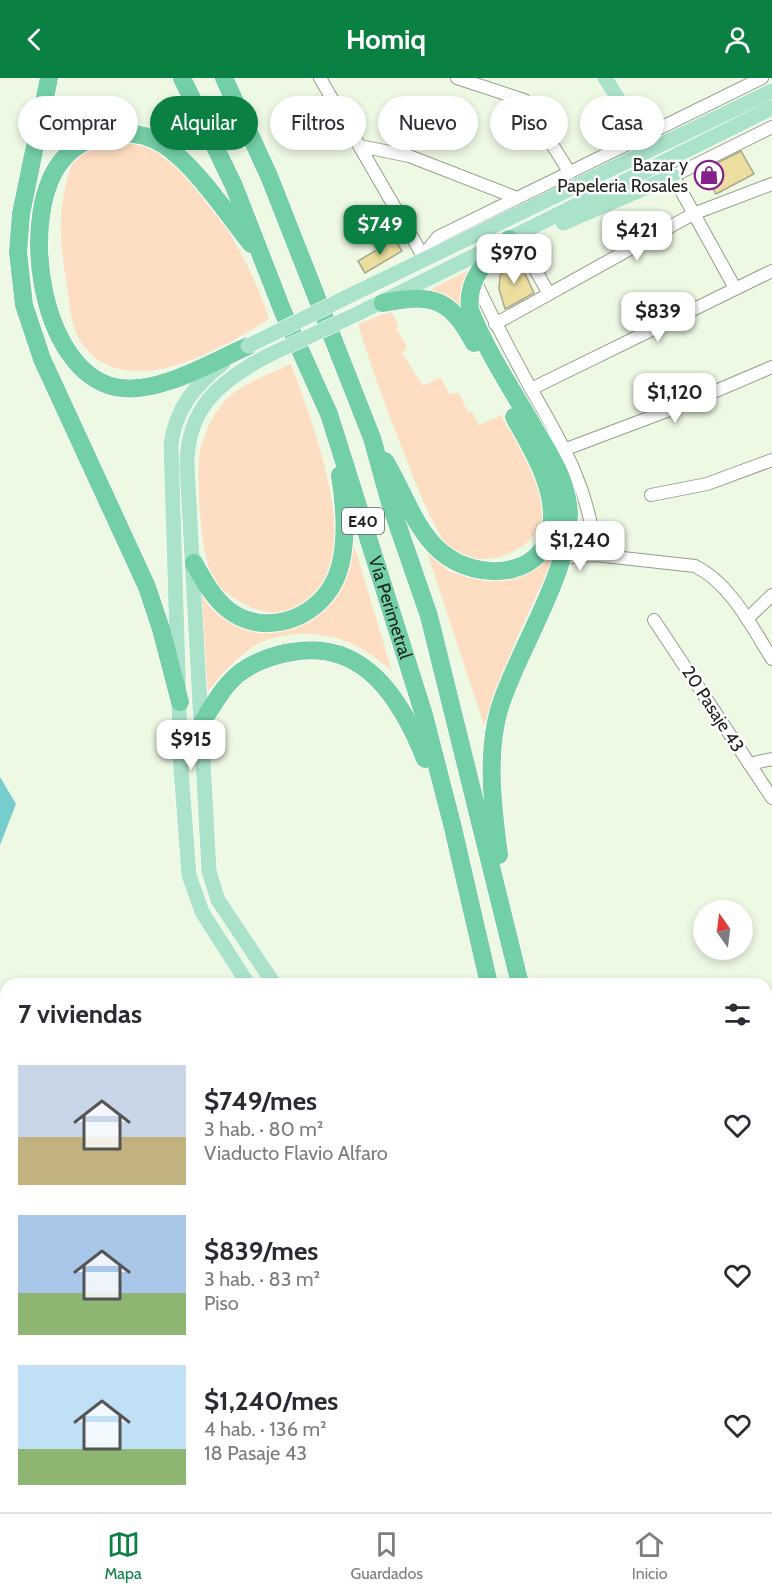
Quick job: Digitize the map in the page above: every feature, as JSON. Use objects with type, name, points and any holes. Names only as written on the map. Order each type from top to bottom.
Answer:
[{"type":"highway","points":[[49,78],[21,214],[18,252],[24,305],[42,359],[150,594],[180,702]]},
{"type":"highway","name":"Vía Perimetral","points":[[182,78],[234,186],[283,312],[329,414],[398,629],[453,828],[488,978]]},
{"type":"highway","name":"Vía Perimetral","points":[[224,78],[269,176],[372,438],[390,503],[429,616],[519,978]]},
{"type":"highway","points":[[248,346],[166,382],[144,388],[109,386],[85,370],[56,331],[45,294],[39,238],[47,188],[63,158],[87,141],[120,134],[147,137],[163,144],[186,164],[264,259]]},
{"type":"highway","points":[[514,955],[494,812],[495,731],[504,694],[561,558],[569,518],[562,483],[547,450],[475,323],[469,297],[474,278],[516,235]]},
{"type":"highway","points":[[372,438],[428,538],[456,563],[473,570],[502,572],[529,561],[546,543],[553,516],[546,484],[530,445],[469,332],[452,312],[433,300],[416,298],[383,303]]},
{"type":"highway","points":[[194,563],[212,593],[225,607],[239,617],[255,622],[280,622],[297,617],[313,608],[326,595],[340,564],[344,525],[341,478],[329,414]]},
{"type":"highway","points":[[202,723],[230,683],[256,664],[275,656],[299,651],[320,650],[340,655],[367,670],[384,685],[399,705],[411,724],[453,828]]},
{"type":"main road","points":[[605,78],[617,96]]},
{"type":"main road","points":[[664,136],[772,91]]},
{"type":"main road","points":[[270,978],[218,900],[209,871],[202,772],[202,723],[188,465],[191,431],[200,411],[214,393],[267,356],[383,303],[772,108]]},
{"type":"main road","points":[[244,978],[202,912],[189,875],[181,769],[170,462],[172,435],[181,409],[197,386],[218,366],[248,346],[633,150]]},
{"type":"main road","points":[[516,235],[538,233],[673,176]]},
{"type":"main road","points":[[181,748],[189,754],[201,748]]},
{"type":"main road","points":[[186,835],[206,830]]},
{"type":"street","points":[[320,78],[331,96]]},
{"type":"street","points":[[457,78],[524,100],[570,173]]},
{"type":"street","points":[[664,133],[762,78]]},
{"type":"street","points":[[735,288],[673,176],[772,127]]},
{"type":"street","points":[[366,147],[409,156],[517,198]]},
{"type":"street","points":[[362,150],[421,259],[438,237],[570,173],[629,150]]},
{"type":"street","points":[[495,324],[693,214],[772,184]]},
{"type":"street","points":[[516,235],[549,294]]},
{"type":"street","points":[[531,389],[772,271]]},
{"type":"street","points":[[474,278],[495,324],[566,449],[590,508],[596,555]]},
{"type":"street","points":[[566,449],[683,405],[772,367]]},
{"type":"street","points":[[651,495],[707,484],[772,460]]},
{"type":"street","points":[[561,558],[596,555],[696,566],[714,577],[747,619],[772,659]]},
{"type":"street","points":[[747,619],[772,595]]},
{"type":"street","name":"20 Pasaje 43","points":[[654,620],[772,798]]},
{"type":"street","points":[[749,764],[772,759]]},
{"type":"shaded area","points":[[138,142],[150,145],[150,150],[160,150],[174,160],[208,200],[239,249],[262,298],[269,319],[226,344],[174,366],[147,371],[122,370],[99,361],[81,342],[75,329],[62,249],[62,203],[76,152],[138,150]]},
{"type":"shaded area","points":[[470,269],[464,289],[467,316],[428,291]]},
{"type":"shaded area","points":[[391,311],[399,327],[396,328],[407,347],[402,353],[423,386],[441,377],[449,394],[459,393],[467,411],[472,412],[479,425],[501,415],[536,475],[543,491],[545,510],[540,526],[530,540],[516,550],[500,557],[482,559],[465,556],[449,548],[442,539],[411,472],[358,324]]},
{"type":"shaded area","points":[[291,364],[323,460],[332,498],[335,536],[331,569],[317,595],[291,611],[271,613],[241,603],[217,584],[211,574],[206,559],[200,518],[199,459],[209,426],[225,401],[244,386]]},
{"type":"shaded area","points":[[350,532],[392,671],[366,651],[336,638],[306,634],[291,635],[277,637],[251,648],[228,668],[208,691],[199,592],[219,610],[272,627],[342,579],[350,563]]},
{"type":"shaded area","points":[[559,532],[555,555],[515,642],[484,725],[424,543],[448,571],[480,580],[516,576]]},
{"type":"water","points":[[0,777],[16,804],[0,845]]},
{"type":"building","points":[[741,151],[754,174],[716,194],[703,170]]},
{"type":"building","points":[[395,239],[402,251],[365,273],[358,261]]},
{"type":"building","points":[[518,259],[534,293],[505,309],[499,289],[500,276]]},
{"type":"place","name":"Bazar y Papeleria Rosales","points":[[709,175]]}]
